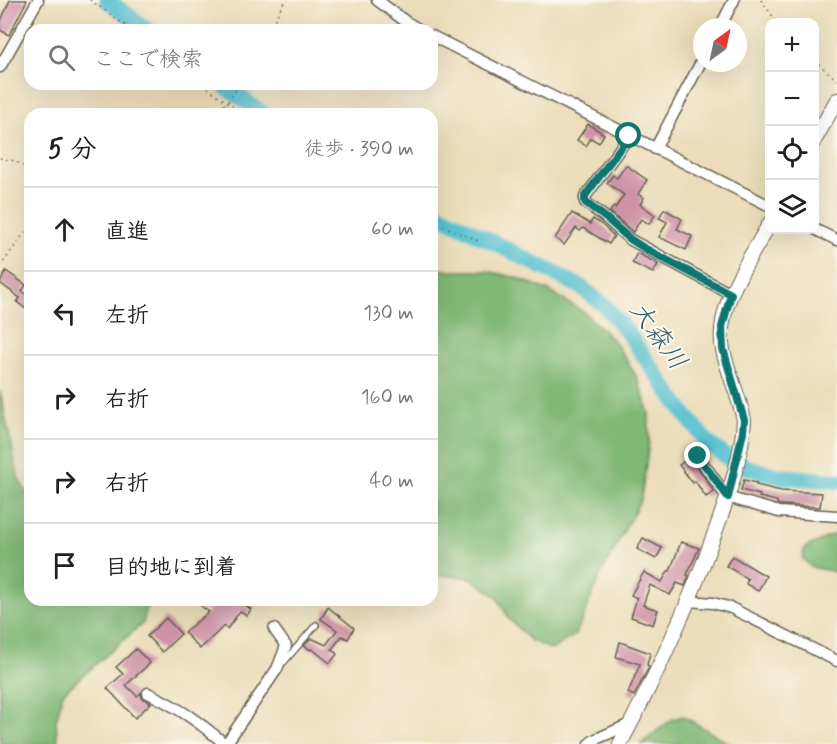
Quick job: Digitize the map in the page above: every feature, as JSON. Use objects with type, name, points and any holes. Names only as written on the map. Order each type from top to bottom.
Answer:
[{"type":"street","points":[[24,24],[38,0]]},
{"type":"street","points":[[377,0],[410,24]]},
{"type":"street","points":[[725,18],[734,0]]},
{"type":"street","points":[[0,67],[24,25]]},
{"type":"street","points":[[438,39],[765,204]]},
{"type":"street","points":[[655,149],[696,72]]},
{"type":"street","points":[[819,132],[837,100]]},
{"type":"street","points":[[629,136],[585,196],[585,202],[644,248],[731,294]]},
{"type":"street","points":[[819,231],[837,240]]},
{"type":"street","points":[[620,744],[689,602],[728,497],[744,420],[723,349],[723,316],[731,294],[765,232]]},
{"type":"street","points":[[698,456],[728,497],[779,512],[837,516]]},
{"type":"street","points":[[689,602],[712,603],[731,608],[837,661]]},
{"type":"street","points":[[148,693],[175,705],[197,719],[225,744],[277,669],[286,646],[274,629]]},
{"type":"street","points":[[589,744],[630,724]]},
{"type":"lane","points":[[277,669],[316,625]]},
{"type":"path","points":[[90,0],[124,24]]},
{"type":"path","points":[[272,24],[285,0]]},
{"type":"path","points":[[761,0],[774,18]]},
{"type":"path","points":[[819,64],[837,80]]},
{"type":"path","points":[[211,90],[234,108]]},
{"type":"path","points":[[218,108],[227,103],[236,90]]},
{"type":"path","points":[[0,158],[15,161],[24,166]]},
{"type":"path","points":[[438,223],[478,240]]},
{"type":"path","points":[[0,267],[24,233]]},
{"type":"green space","points":[[438,269],[487,271],[518,278],[549,291],[585,313],[614,341],[637,377],[649,413],[649,443],[641,499],[600,576],[576,634],[552,650],[530,640],[509,619],[497,597],[471,578],[438,575]]},
{"type":"green space","points":[[0,391],[19,480],[24,488],[24,606],[147,606],[143,623],[63,693],[56,721],[58,744],[0,744]]},
{"type":"green space","points":[[832,535],[837,535],[837,572],[811,567],[802,558],[805,548]]},
{"type":"green space","points":[[683,716],[730,744],[641,744],[671,720]]},
{"type":"building","points":[[10,0],[27,0],[9,35],[0,30],[0,23]]},
{"type":"building","points":[[588,124],[604,134],[599,143],[591,138],[586,146],[577,140]]},
{"type":"building","points":[[626,165],[647,180],[638,194],[644,198],[640,204],[655,215],[649,224],[641,219],[633,232],[610,212],[624,195],[607,183],[613,175],[617,178]]},
{"type":"building","points":[[664,209],[682,219],[677,229],[692,236],[686,250],[659,237],[667,222],[659,218]]},
{"type":"building","points":[[572,213],[590,224],[593,219],[601,224],[614,236],[609,244],[583,228],[580,231],[576,228],[564,245],[555,238]]},
{"type":"building","points":[[637,253],[658,264],[653,273],[632,263]]},
{"type":"building","points":[[6,271],[24,284],[22,291],[24,292],[24,307],[17,302],[20,298],[0,283]]},
{"type":"building","points":[[691,457],[714,492],[706,497],[695,481],[693,483],[679,465]]},
{"type":"building","points":[[744,480],[781,491],[822,493],[820,507],[780,505],[777,501],[741,490]]},
{"type":"building","points":[[643,538],[662,548],[656,559],[637,549]]},
{"type":"building","points":[[681,542],[699,548],[687,575],[689,576],[685,586],[677,583],[670,595],[650,585],[643,605],[658,610],[653,625],[631,617],[637,598],[631,595],[644,572],[662,582],[670,571]]},
{"type":"building","points":[[732,556],[766,576],[758,591],[746,584],[748,579],[726,566]]},
{"type":"building","points":[[201,606],[246,606],[251,609],[247,616],[240,611],[227,629],[224,626],[200,649],[184,632],[209,612]]},
{"type":"building","points":[[328,607],[354,628],[348,639],[342,636],[332,649],[337,654],[330,663],[312,649],[304,646],[311,638],[326,645],[337,630],[321,619]]},
{"type":"building","points":[[166,618],[181,634],[162,652],[147,636]]},
{"type":"building","points":[[620,642],[650,653],[648,669],[634,696],[628,693],[640,664],[616,657]]},
{"type":"building","points":[[136,649],[150,663],[126,685],[137,696],[141,693],[142,698],[151,703],[135,718],[107,688],[123,674],[116,667]]},
{"type":"waterway","name":"大森川","points":[[107,0],[140,24]]},
{"type":"waterway","name":"大森川","points":[[230,90],[256,108]]},
{"type":"waterway","name":"大森川","points":[[438,214],[581,287],[605,306],[624,328],[708,443],[728,458],[749,468],[779,476],[837,481]]},
{"type":"route","points":[[629,136],[585,196],[585,202],[644,248],[731,294],[723,316],[723,349],[744,420],[728,497],[698,456]]}]
